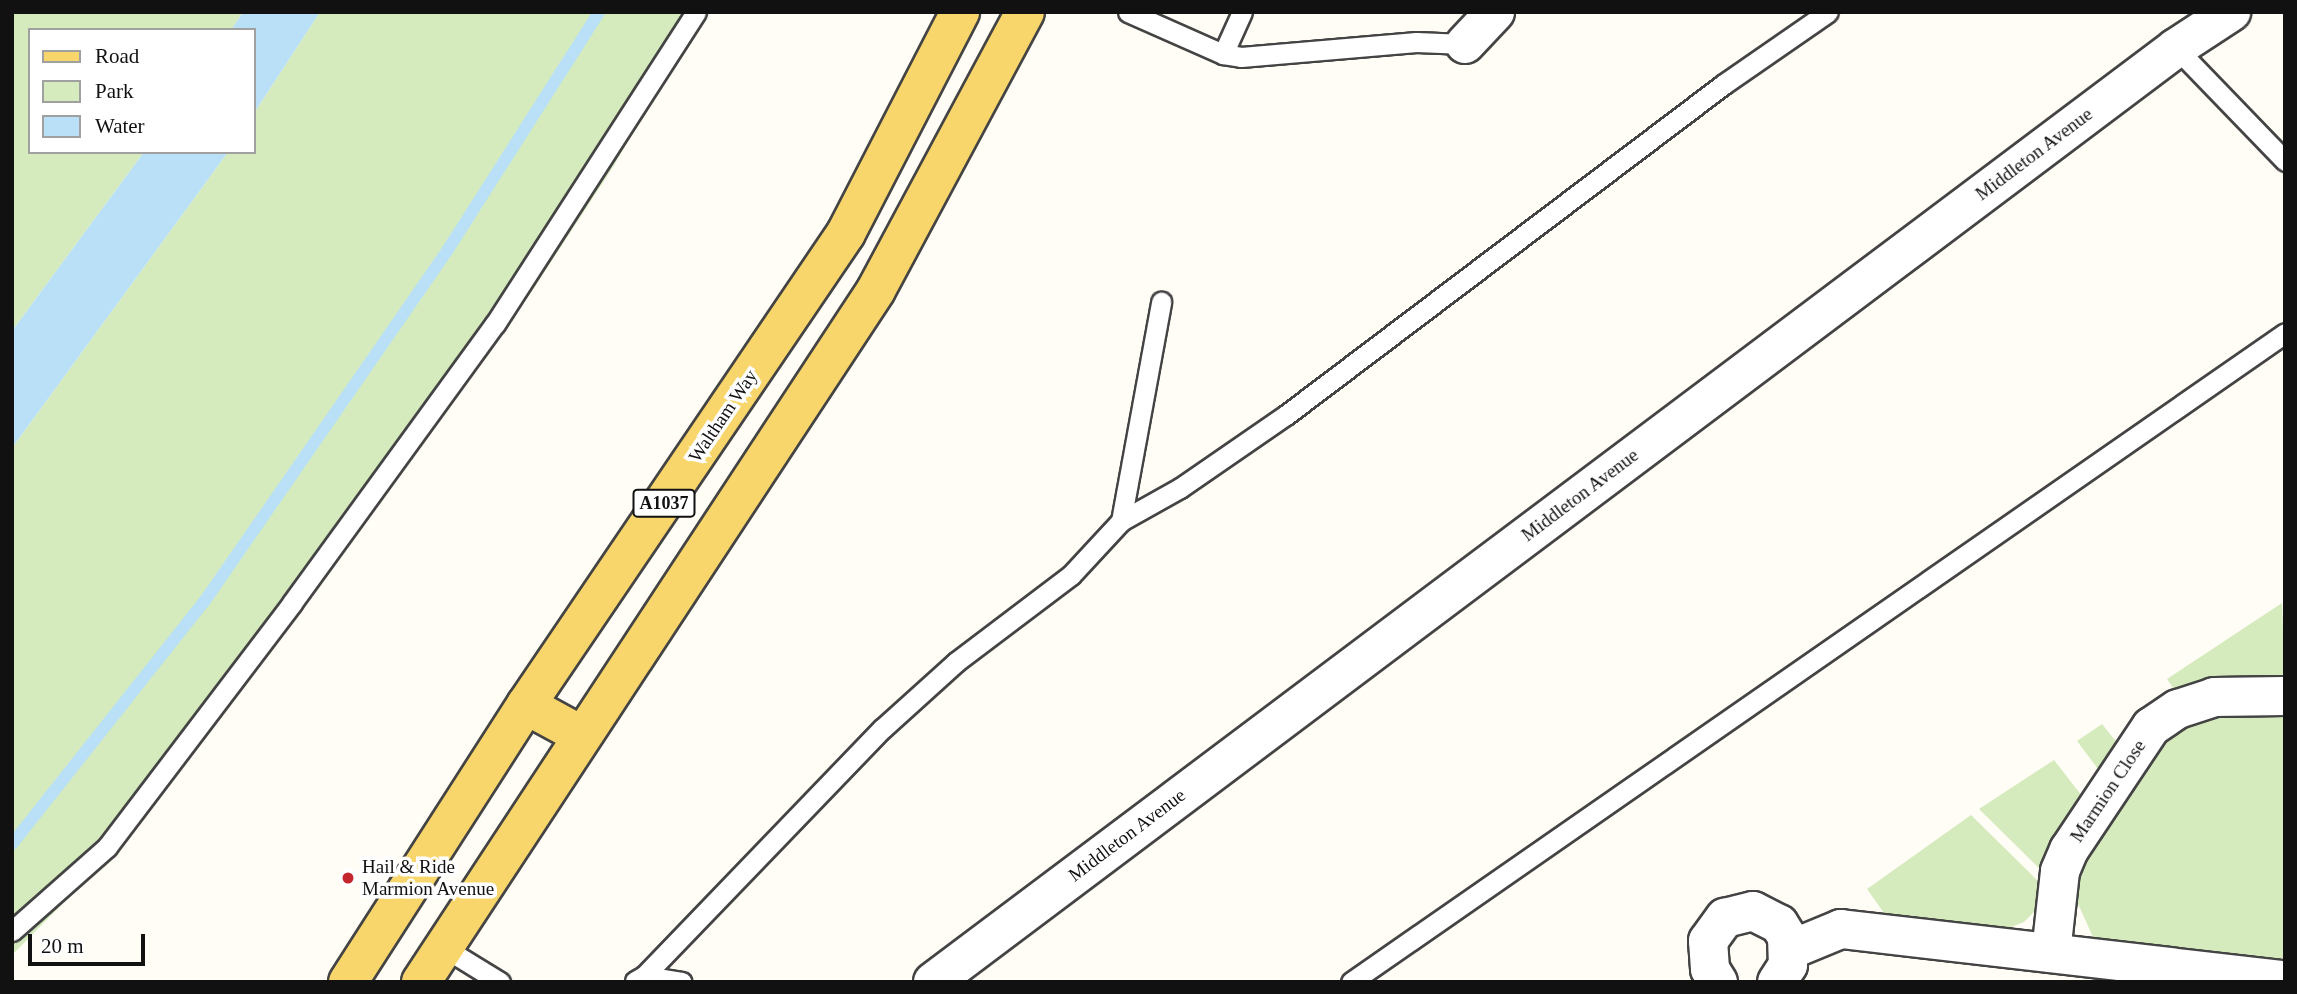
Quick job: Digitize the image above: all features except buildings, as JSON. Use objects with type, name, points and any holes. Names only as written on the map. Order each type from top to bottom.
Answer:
[{"type":"main road","name":"Waltham Way","points":[[348,982],[526,705],[845,233],[960,12]]},
{"type":"main road","name":"A1037","points":[[421,982],[876,290],[1025,12]]},
{"type":"main road","points":[[791,315],[839,344]]},
{"type":"main road","points":[[526,705],[581,736]]},
{"type":"street","points":[[1465,44],[1495,12]]},
{"type":"street","name":"Middleton Avenue","points":[[933,982],[2176,48],[2231,12]]},
{"type":"street","name":"Marmion Close","points":[[2051,953],[2060,871],[2069,850],[2151,727],[2178,709],[2214,697],[2285,696]]},
{"type":"street","points":[[1718,982],[1706,955],[1708,941],[1726,918],[1753,911],[1779,924],[1784,966],[1841,929],[2285,980]]},
{"type":"lane","points":[[12,931],[107,846],[292,603],[495,324],[696,12]]},
{"type":"lane","points":[[1128,12],[1223,54],[1241,57],[1416,42],[1465,44]]},
{"type":"lane","points":[[1223,54],[1242,12]]},
{"type":"lane","points":[[639,979],[883,728],[956,662],[1071,575],[1121,521],[1180,488],[1286,415],[1724,84],[1828,12]]},
{"type":"lane","points":[[2176,48],[2285,161]]},
{"type":"lane","points":[[1121,521],[1161,302]]},
{"type":"lane","points":[[1351,982],[2285,334]]},
{"type":"lane","points":[[443,947],[500,982]]},
{"type":"lane","points":[[639,979],[682,982]]},
{"type":"green space","points":[[12,12],[243,12],[232,28],[28,28],[28,154],[143,154],[12,331]]},
{"type":"green space","points":[[320,12],[703,12],[613,167],[532,291],[279,638],[88,878],[12,955],[12,448],[227,154],[256,154],[256,110]]},
{"type":"green space","points":[[2282,603],[2285,681],[2178,695],[2167,679]]},
{"type":"green space","points":[[2285,713],[2285,966],[2110,946],[2093,937],[2075,897],[2077,873],[2143,764],[2172,732],[2210,716]]},
{"type":"green space","points":[[2102,724],[2119,745],[2101,773],[2077,741]]},
{"type":"green space","points":[[2054,760],[2082,796],[2044,873],[1979,809]]},
{"type":"green space","points":[[1971,815],[2041,884],[2035,911],[2024,922],[2001,931],[1889,920],[1867,889]]},
{"type":"water","points":[[243,12],[320,12],[256,110],[256,28],[232,28]]},
{"type":"water","points":[[143,154],[227,154],[12,448],[12,331]]},
{"type":"waterway","points":[[12,844],[204,602],[447,251],[599,12]]},
{"type":"place","name":"Hail & Ride Marmion Avenue","points":[[348,878]]}]
